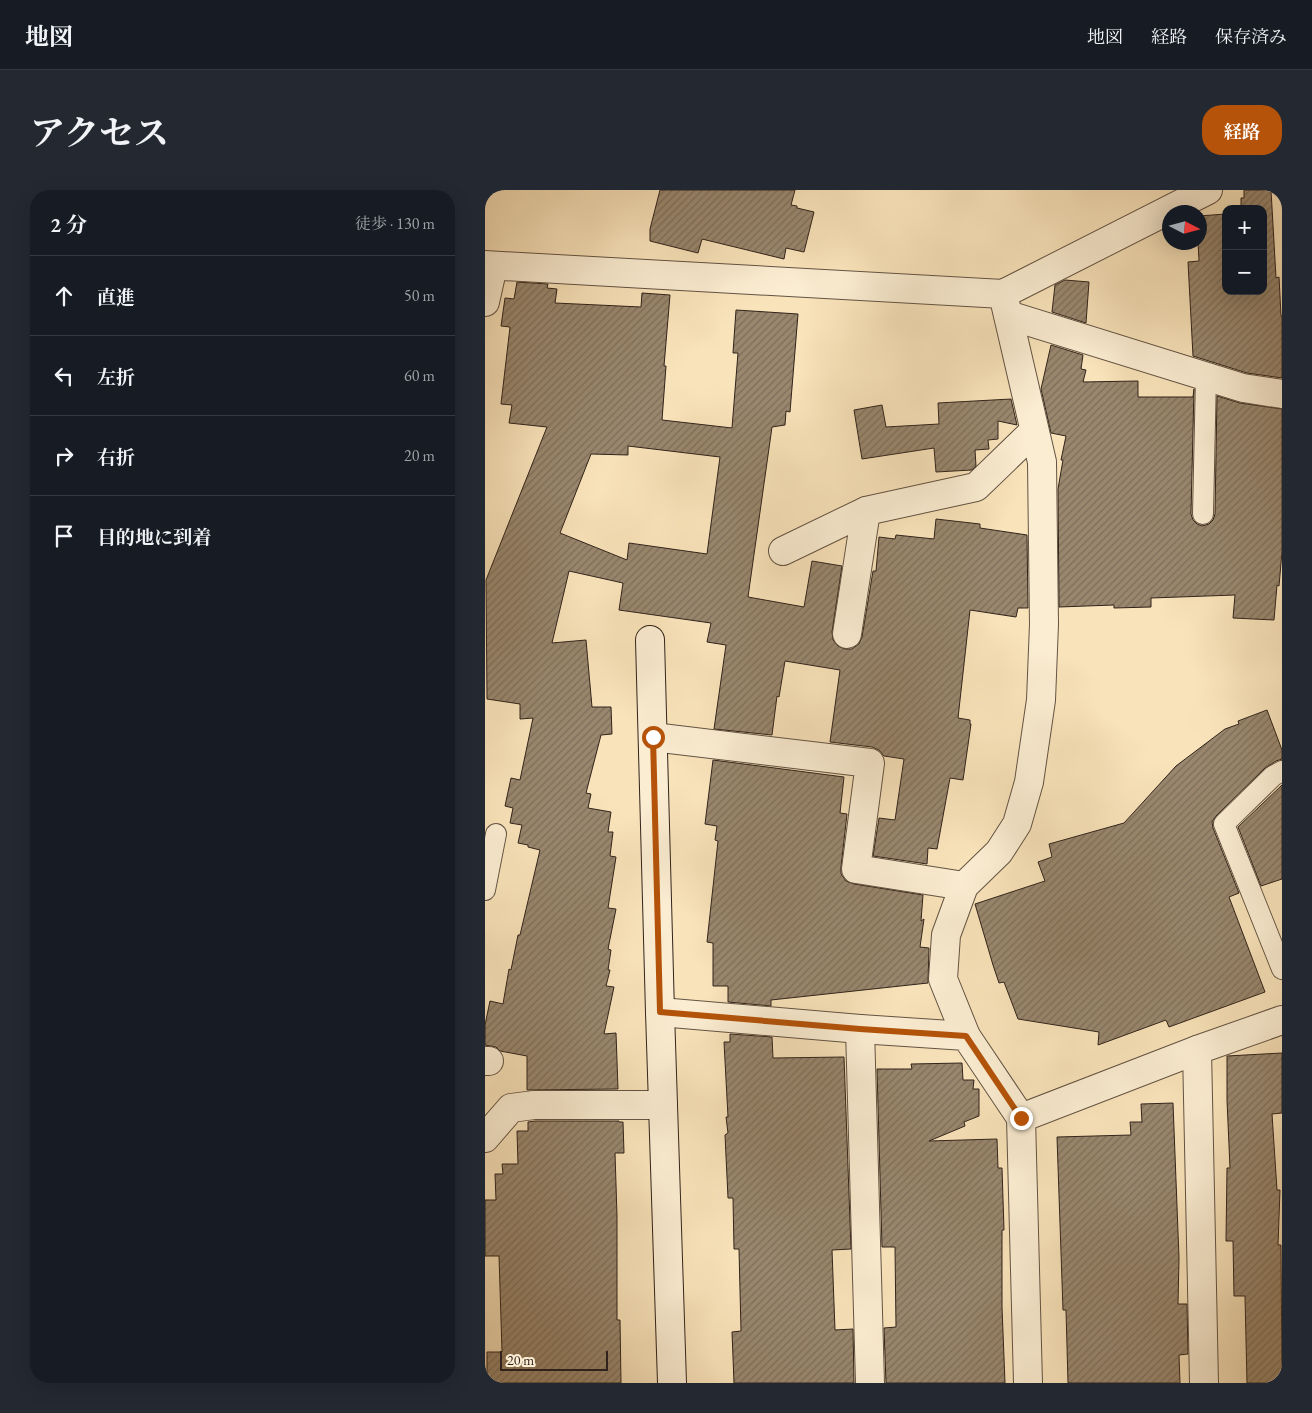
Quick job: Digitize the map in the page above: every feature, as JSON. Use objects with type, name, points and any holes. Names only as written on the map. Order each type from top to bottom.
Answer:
[{"type":"street","points":[[1006,304],[1208,190]]},
{"type":"street","points":[[485,302],[489,265],[1006,304],[1206,376],[1243,388],[1282,394]]},
{"type":"street","points":[[1006,304],[1042,462],[1044,624],[1041,700],[1029,782],[1017,824],[999,852],[964,886],[945,935],[943,979],[966,1036],[1021,1118],[1028,1383]]},
{"type":"street","points":[[783,551],[866,511],[976,487],[1034,430]]},
{"type":"street","points":[[847,634],[866,511]]},
{"type":"street","points":[[651,640],[660,1012],[672,1383]]},
{"type":"street","points":[[653,737],[870,763],[856,869],[964,886]]},
{"type":"street","points":[[660,1012],[966,1036]]},
{"type":"street","points":[[1021,1118],[1197,1050],[1282,1020]]},
{"type":"street","points":[[860,1029],[870,1383]]},
{"type":"street","points":[[1197,1050],[1204,1383]]},
{"type":"street","points":[[485,1138],[511,1108],[534,1105],[663,1105]]},
{"type":"lane","points":[[1203,514],[1206,376]]},
{"type":"lane","points":[[1282,771],[1273,776],[1224,824],[1282,969]]},
{"type":"lane","points":[[485,890],[497,834]]},
{"type":"building","points":[[660,190],[795,190],[791,205],[814,212],[804,252],[786,248],[784,259],[702,239],[698,253],[650,241],[650,229]]},
{"type":"building","points":[[1244,190],[1271,190],[1276,278],[1279,277],[1282,316],[1282,378],[1247,373],[1193,356],[1188,262],[1199,261],[1198,250],[1207,250],[1207,215],[1222,214],[1222,295],[1267,295],[1267,205],[1241,205],[1241,198],[1244,198]]},
{"type":"building","points":[[1065,280],[1089,282],[1086,323],[1052,312],[1055,285]]},
{"type":"building","points":[[517,282],[548,284],[547,288],[557,289],[555,303],[641,307],[642,293],[670,295],[662,420],[732,428],[738,353],[733,353],[736,310],[798,314],[790,412],[786,411],[785,425],[772,427],[748,597],[804,607],[812,561],[842,566],[832,632],[833,640],[838,646],[852,649],[859,644],[862,637],[873,571],[876,571],[879,537],[895,539],[896,535],[934,539],[936,519],[980,524],[980,528],[1027,535],[1028,608],[1018,608],[1016,617],[970,610],[958,718],[970,720],[971,724],[963,780],[950,778],[937,849],[928,848],[927,864],[873,856],[879,818],[895,820],[904,759],[884,756],[879,750],[872,747],[830,742],[840,670],[785,661],[779,697],[777,696],[772,735],[714,729],[726,645],[707,642],[711,623],[619,610],[623,583],[569,571],[552,643],[586,640],[592,707],[611,707],[612,734],[601,735],[586,793],[591,794],[588,808],[611,812],[608,832],[613,832],[610,856],[616,857],[608,908],[616,909],[608,949],[611,950],[608,970],[610,970],[606,986],[614,987],[604,1034],[616,1033],[618,1089],[527,1090],[527,1056],[500,1051],[496,1047],[485,1045],[485,1025],[490,1001],[503,1004],[509,969],[511,970],[540,850],[518,843],[522,825],[510,823],[513,808],[505,806],[511,778],[520,780],[533,718],[520,719],[520,704],[487,699],[486,580],[547,427],[509,423],[512,405],[501,404],[510,327],[501,326],[505,298],[514,299]],"holes":[[[628,446],[720,457],[707,554],[629,543],[627,560],[560,533],[591,454],[628,455]]]},
{"type":"building","points":[[1051,345],[1083,355],[1081,369],[1086,370],[1083,382],[1138,381],[1138,397],[1193,397],[1194,389],[1191,514],[1193,520],[1202,526],[1209,524],[1215,514],[1217,396],[1240,403],[1282,409],[1282,552],[1274,620],[1233,618],[1235,595],[1151,598],[1151,607],[1114,608],[1114,605],[1059,607],[1058,489],[1066,436],[1051,433],[1041,389]]},
{"type":"building","points":[[1011,399],[1017,425],[998,421],[998,439],[988,440],[989,449],[975,450],[976,466],[972,470],[936,472],[934,448],[862,459],[854,410],[882,405],[886,427],[939,424],[938,403]]},
{"type":"building","points":[[1267,710],[1282,750],[1282,759],[1265,768],[1212,822],[1239,893],[1229,897],[1265,992],[1169,1027],[1166,1020],[1098,1045],[1099,1032],[1018,1019],[1004,982],[999,983],[975,904],[1045,881],[1038,862],[1052,857],[1049,844],[1124,823],[1176,766],[1225,729],[1239,724],[1238,721]]},
{"type":"building","points":[[713,760],[844,777],[840,813],[847,814],[841,874],[846,881],[854,884],[923,895],[921,921],[924,919],[920,947],[929,948],[928,983],[771,1000],[771,1006],[728,1002],[728,986],[713,986],[713,943],[707,942],[718,841],[715,840],[717,826],[705,824]]},
{"type":"building","points":[[1282,785],[1282,879],[1261,886],[1238,827]]},
{"type":"building","points":[[730,1034],[772,1037],[773,1058],[844,1057],[851,1249],[832,1250],[835,1330],[853,1329],[854,1383],[734,1383],[732,1332],[741,1331],[739,1249],[734,1249],[733,1198],[728,1198],[725,1135],[728,1133],[726,1117],[728,1117],[724,1042],[730,1042]]},
{"type":"building","points":[[1282,1053],[1282,1113],[1272,1114],[1277,1190],[1280,1190],[1278,1245],[1281,1245],[1282,1383],[1247,1383],[1245,1296],[1234,1296],[1233,1241],[1226,1241],[1227,1168],[1230,1168],[1227,1056]]},
{"type":"building","points":[[962,1063],[963,1080],[974,1080],[973,1089],[979,1089],[979,1116],[964,1122],[965,1126],[929,1141],[997,1139],[998,1168],[1002,1168],[1004,1230],[1002,1230],[1002,1307],[1005,1383],[886,1383],[884,1328],[896,1327],[895,1247],[882,1247],[877,1069],[912,1069],[911,1064]]},
{"type":"building","points":[[1173,1103],[1179,1258],[1178,1304],[1187,1304],[1188,1354],[1179,1355],[1180,1383],[1068,1383],[1066,1310],[1063,1310],[1057,1137],[1131,1135],[1130,1122],[1142,1122],[1141,1104]]},
{"type":"building","points":[[528,1122],[623,1122],[624,1153],[615,1153],[617,1320],[620,1320],[621,1383],[487,1383],[487,1352],[502,1352],[499,1256],[485,1256],[485,1200],[496,1200],[495,1174],[503,1174],[502,1164],[518,1164],[517,1131],[528,1131]]},
{"type":"route","points":[[653,737],[660,1012],[966,1036],[1021,1118]]}]
